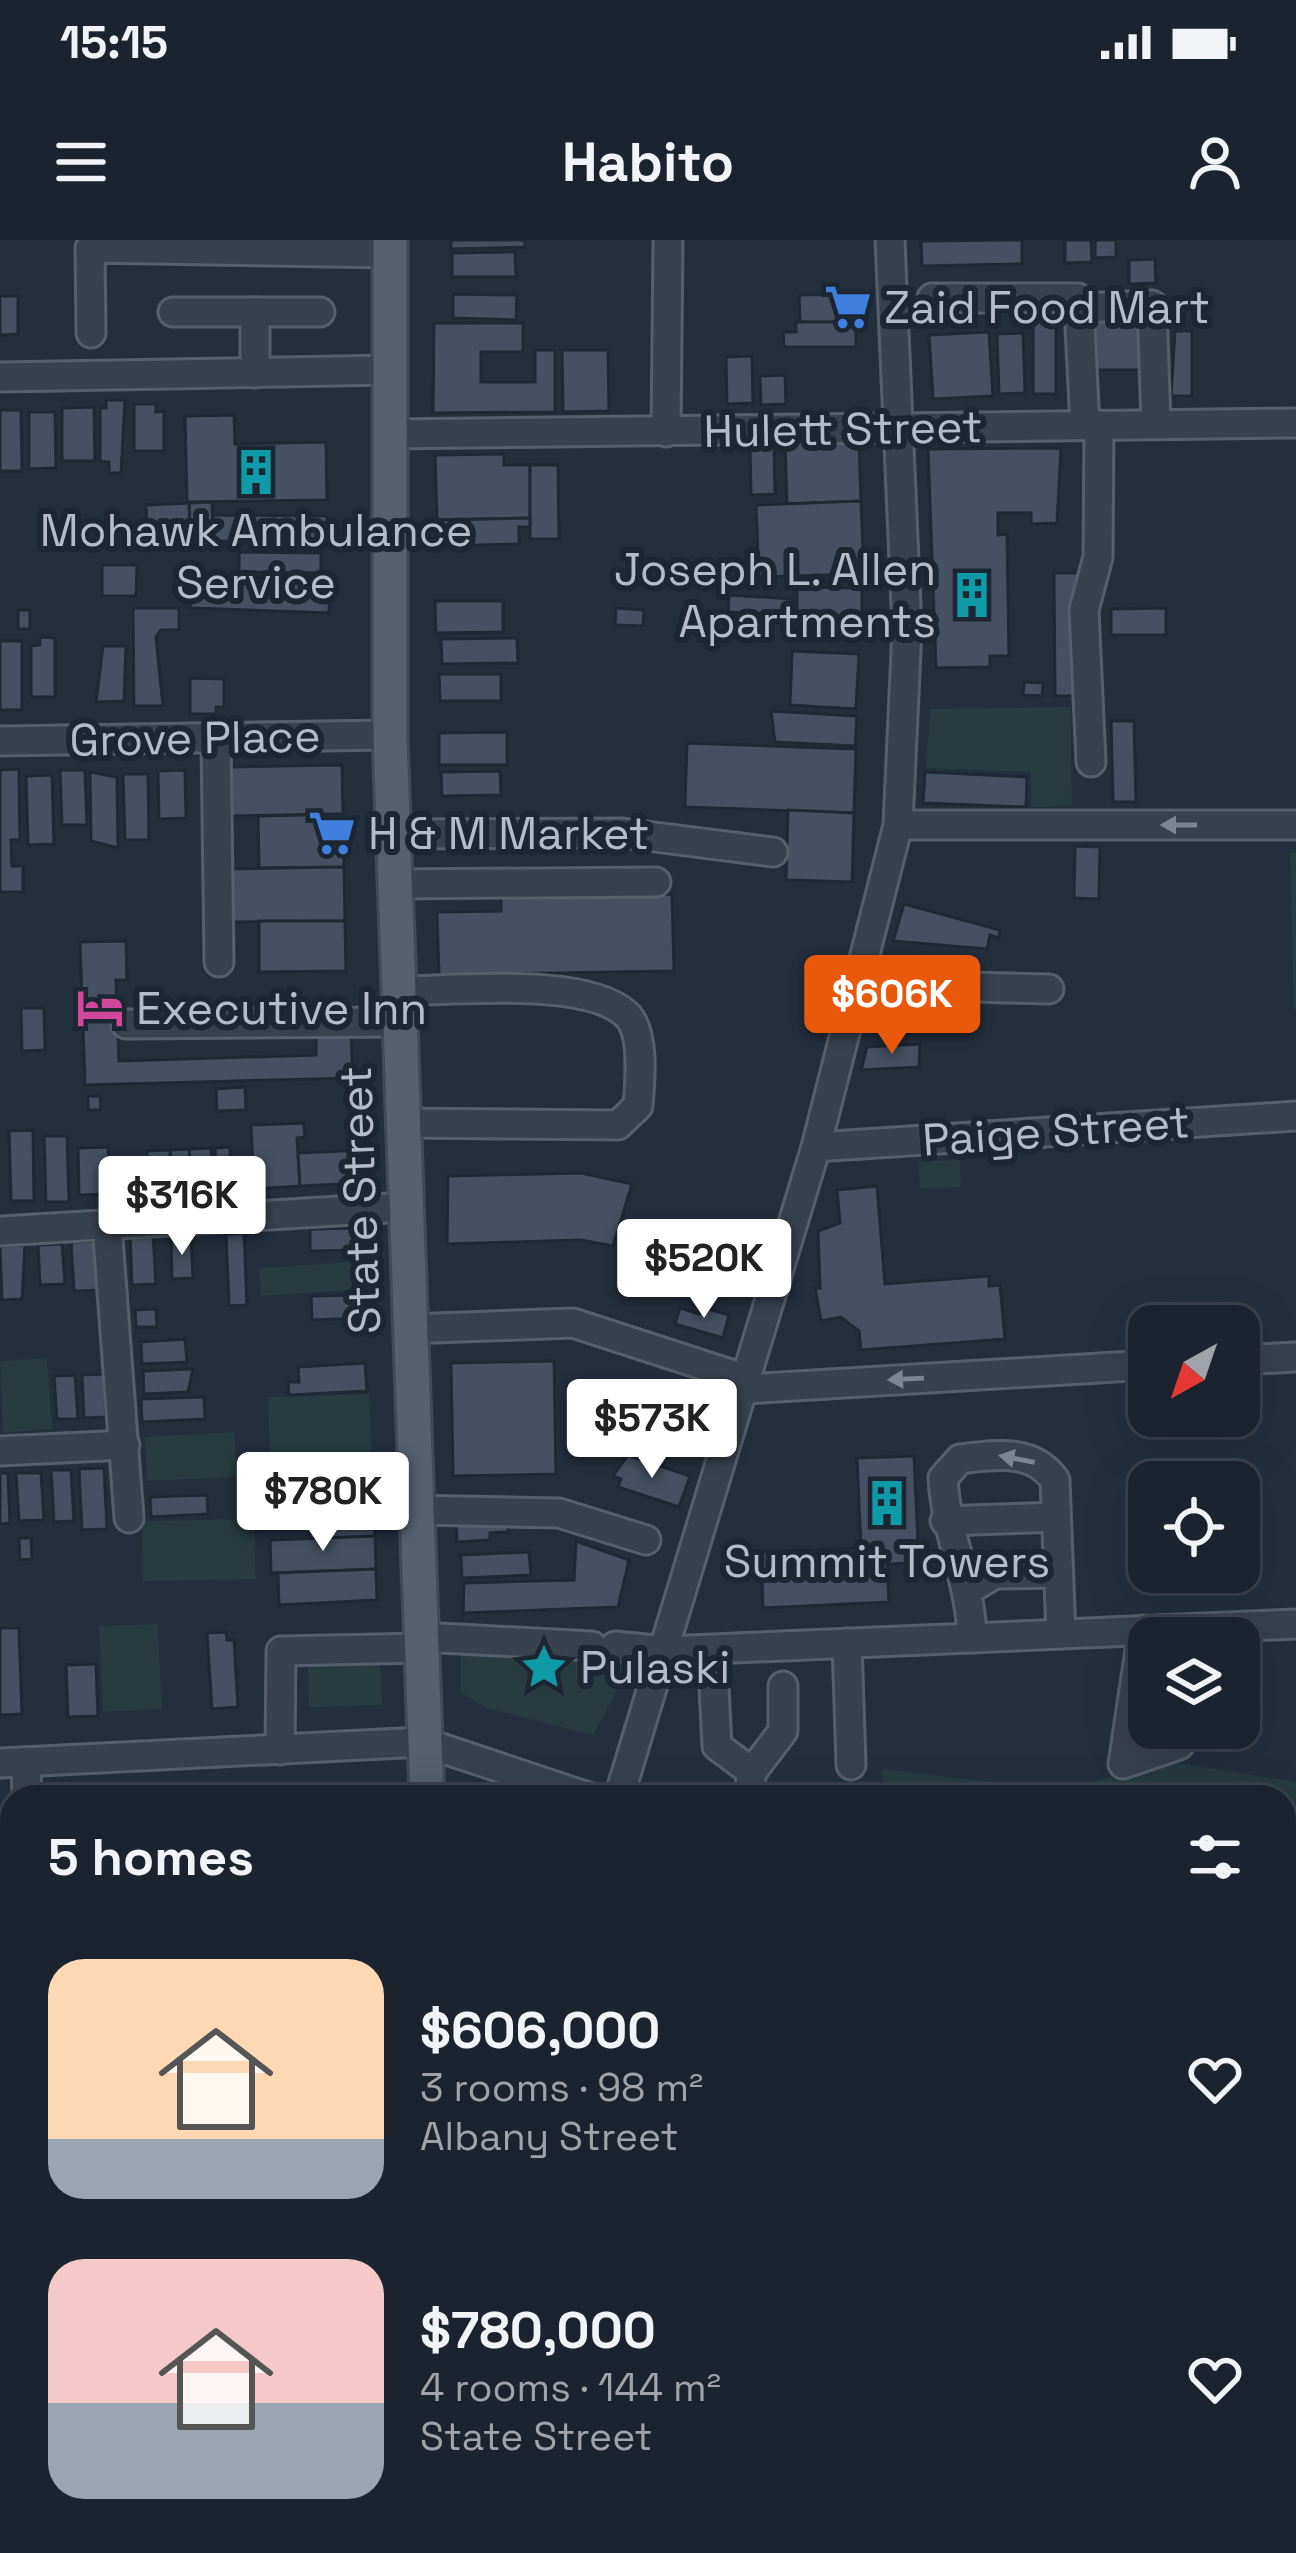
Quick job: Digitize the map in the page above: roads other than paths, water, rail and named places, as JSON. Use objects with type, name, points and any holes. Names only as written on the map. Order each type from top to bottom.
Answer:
[{"type":"main road","name":"State Street","points":[[390,246],[394,884],[426,1785]]},
{"type":"street","points":[[623,1785],[816,1147],[898,825],[907,629],[890,240]]},
{"type":"street","points":[[666,432],[668,242]]},
{"type":"street","points":[[92,333],[91,248],[390,246]]},
{"type":"street","points":[[932,298],[1078,298],[1092,425],[1098,557],[1084,610],[1091,761]]},
{"type":"street","points":[[1079,308],[1152,305],[1156,424]]},
{"type":"street","points":[[173,312],[320,312]]},
{"type":"street","points":[[255,373],[256,312]]},
{"type":"street","points":[[0,377],[390,370]]},
{"type":"street","name":"Hulett Street","points":[[391,434],[1296,423]]},
{"type":"street","name":"Grove Place","points":[[0,741],[391,735]]},
{"type":"street","points":[[216,737],[219,962]]},
{"type":"street","points":[[898,825],[1296,825]]},
{"type":"street","points":[[394,834],[623,833],[772,852]]},
{"type":"street","points":[[394,884],[656,882]]},
{"type":"street","points":[[857,984],[1049,989]]},
{"type":"street","points":[[126,1024],[554,991],[617,1009],[636,1030],[638,1106],[618,1125],[401,1123]]},
{"type":"street","name":"Paige Street","points":[[816,1147],[1296,1116]]},
{"type":"street","points":[[0,1231],[404,1208]]},
{"type":"street","points":[[107,1225],[129,1518]]},
{"type":"street","points":[[409,1329],[573,1323],[748,1384],[1128,1366]]},
{"type":"street","points":[[1260,1359],[1296,1357]]},
{"type":"street","points":[[0,1451],[125,1445]]},
{"type":"street","points":[[972,1638],[968,1590],[945,1521],[944,1478],[960,1459],[1008,1454],[1044,1465],[1054,1480],[1061,1634]]},
{"type":"street","points":[[416,1510],[560,1513],[646,1540]]},
{"type":"street","points":[[945,1521],[1056,1517]]},
{"type":"street","points":[[968,1590],[995,1574],[1058,1574]]},
{"type":"street","points":[[1260,1627],[1296,1624]]},
{"type":"street","points":[[280,1750],[281,1651],[422,1643],[666,1651],[1128,1631]]},
{"type":"street","points":[[847,1643],[851,1765]]},
{"type":"street","points":[[715,1688],[717,1746],[750,1785],[783,1731],[783,1686]]},
{"type":"street","points":[[1128,1730],[1123,1764],[1167,1749]]},
{"type":"street","points":[[13,1763],[423,1742],[552,1785]]},
{"type":"place","name":"Zaid Food Mart","points":[[848,307]]},
{"type":"place","name":"Mohawk Ambulance Service","points":[[256,472]]},
{"type":"place","name":"Joseph L. Allen Apartments","points":[[972,595]]},
{"type":"place","name":"H & M Market","points":[[332,833]]},
{"type":"place","name":"Executive Inn","points":[[100,1008]]},
{"type":"place","name":"Summit Towers","points":[[887,1503]]},
{"type":"place","name":"Pulaski","points":[[544,1667]]}]
